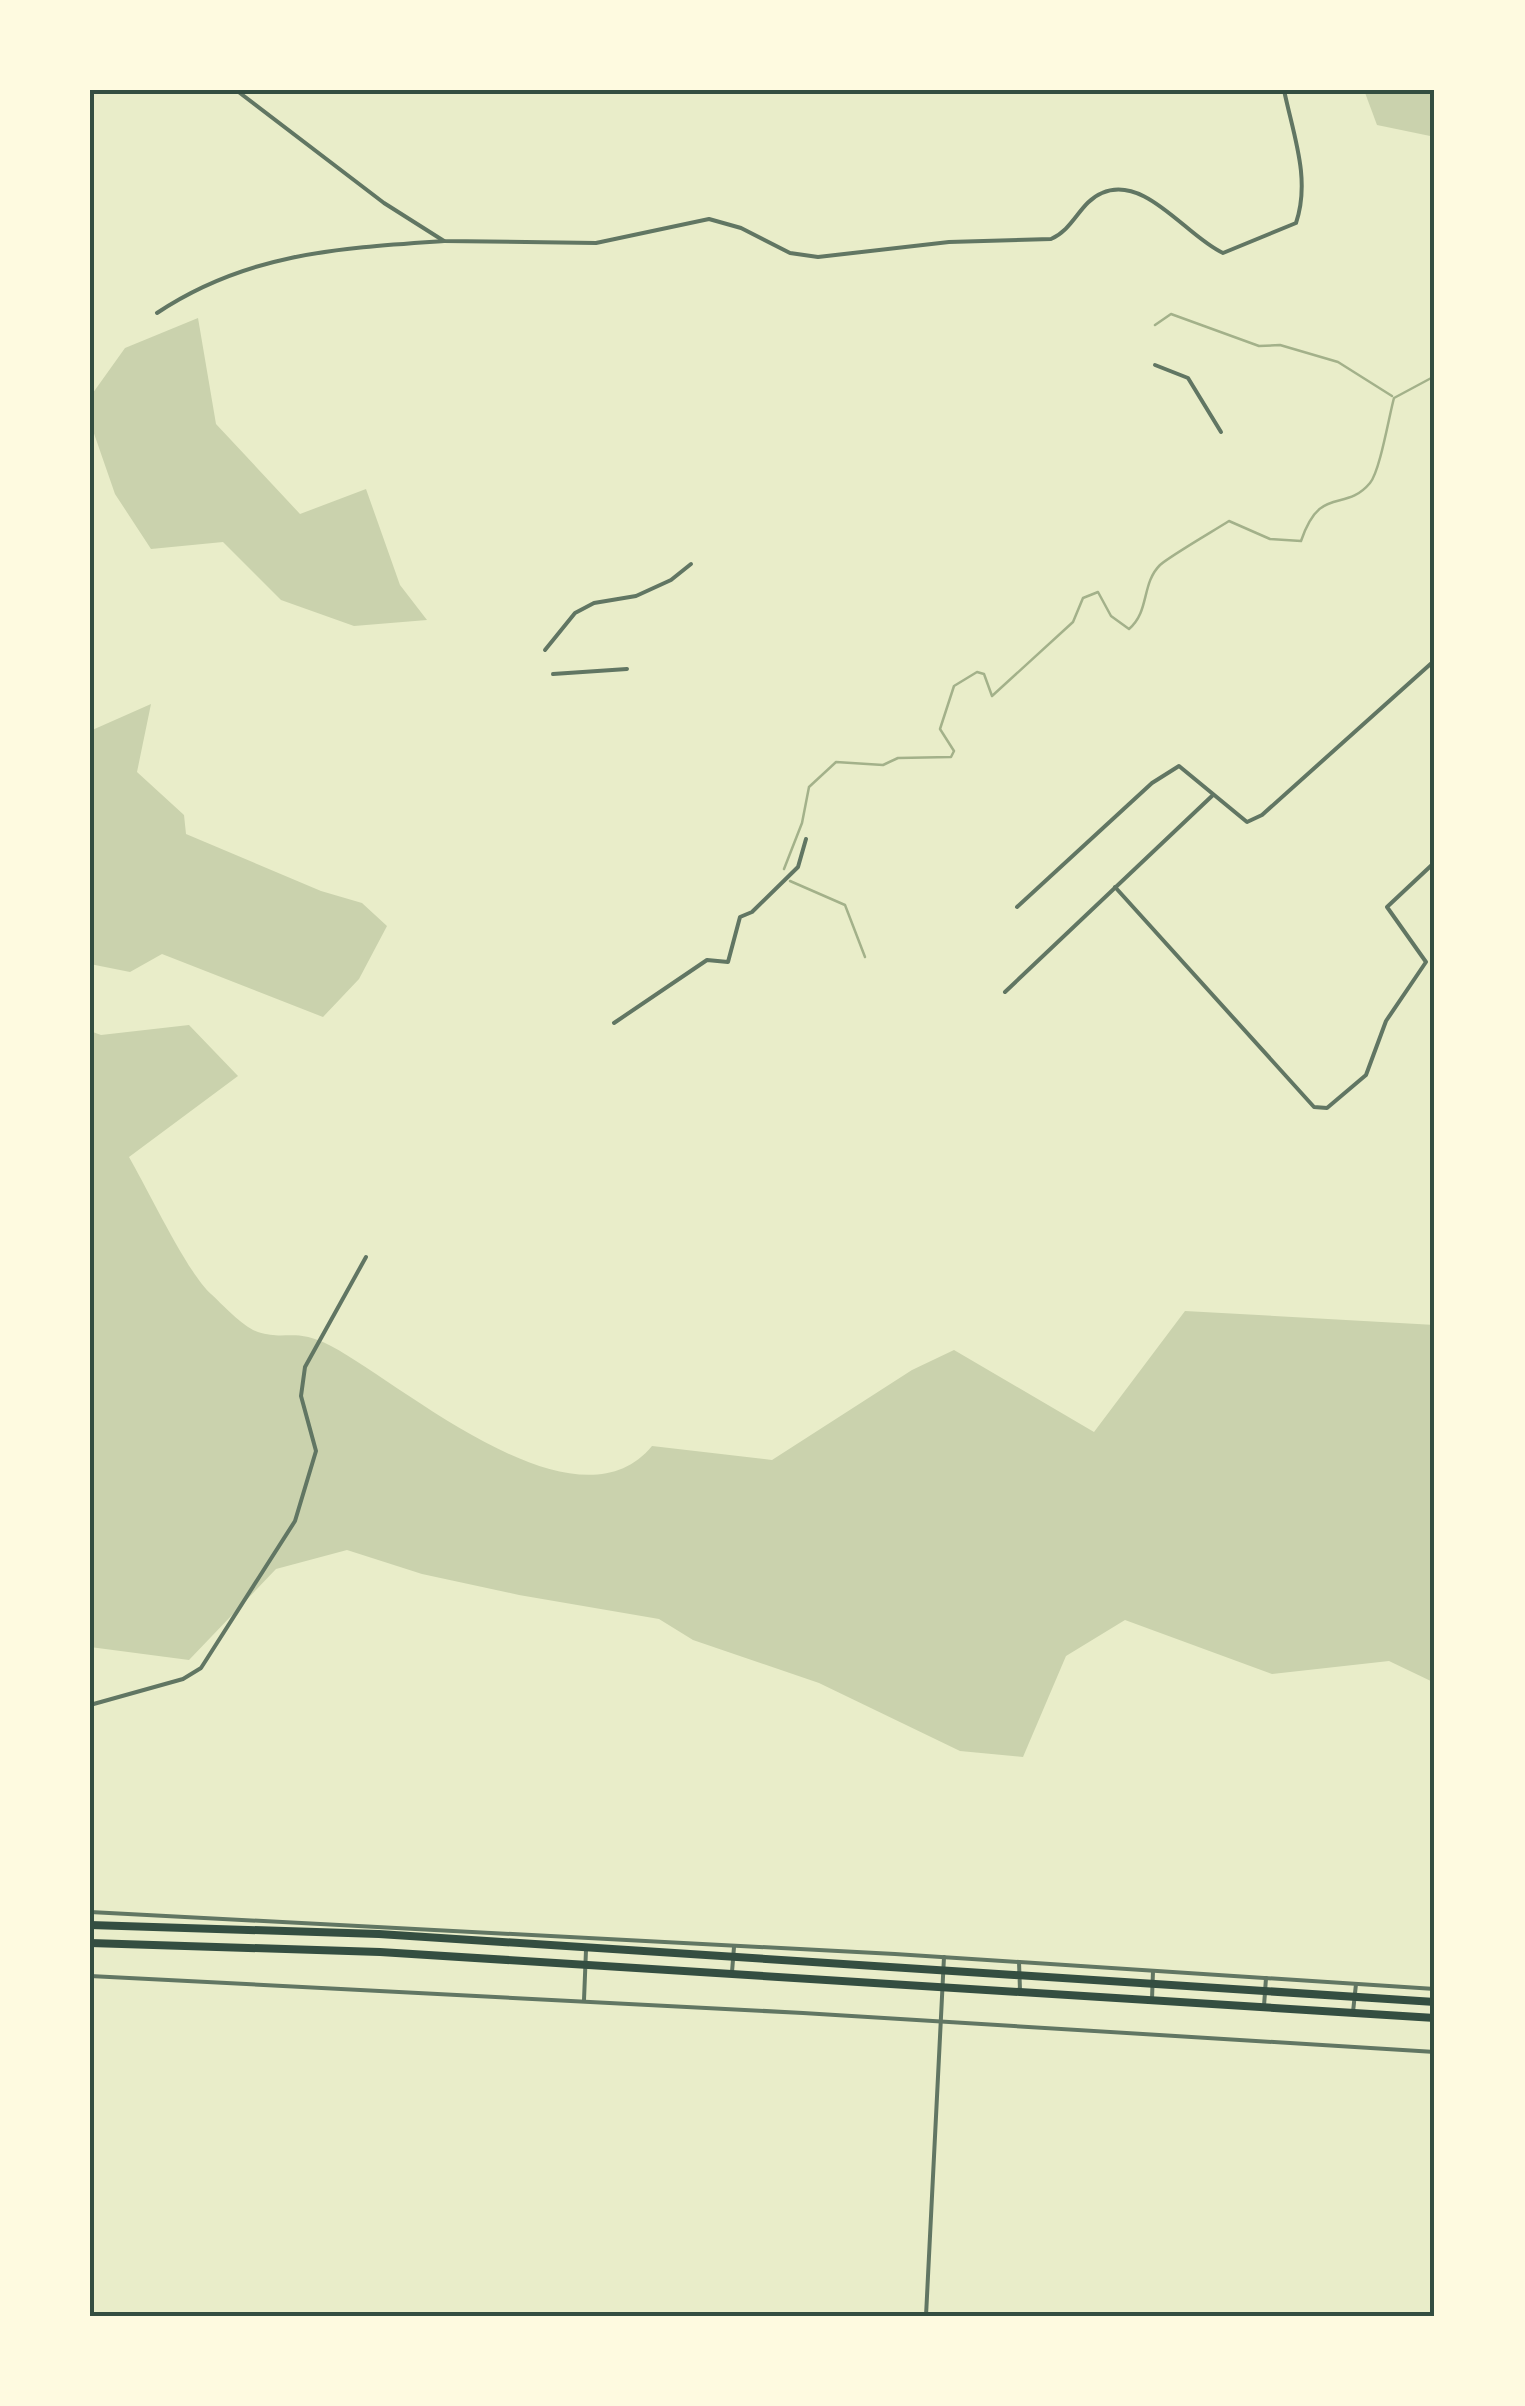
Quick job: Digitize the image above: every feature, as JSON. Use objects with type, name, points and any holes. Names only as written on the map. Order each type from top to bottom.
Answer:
[{"type":"main road","points":[[90,1925],[733,1950],[1435,2002]]},
{"type":"main road","points":[[90,1944],[380,1952],[944,1984],[1435,2018]]},
{"type":"street","points":[[236,90],[384,203],[444,241]]},
{"type":"street","points":[[157,313],[204,285],[295,254],[444,241],[596,242],[709,219],[742,228],[790,253],[818,258],[962,241],[1051,239],[1066,232],[1098,194],[1120,189],[1163,208],[1203,244],[1222,252],[1296,223],[1304,184],[1284,90]]},
{"type":"street","points":[[1155,366],[1188,378],[1220,432]]},
{"type":"street","points":[[545,650],[576,613],[594,603],[636,596],[672,580],[691,564]]},
{"type":"street","points":[[1017,907],[1152,784],[1179,766],[1247,822],[1262,816],[1435,660]]},
{"type":"street","points":[[553,674],[627,669]]},
{"type":"street","points":[[1005,992],[1213,795]]},
{"type":"street","points":[[614,1023],[707,960],[728,962],[740,917],[752,912],[798,867],[806,839]]},
{"type":"street","points":[[1116,887],[1244,1035],[1314,1107],[1328,1108],[1366,1075],[1386,1021],[1426,962],[1387,907],[1435,862]]},
{"type":"street","points":[[90,1705],[183,1680],[201,1668],[295,1521],[316,1451],[301,1396],[305,1367],[366,1257]]},
{"type":"street","points":[[90,1912],[587,1942],[584,2000]]},
{"type":"street","points":[[732,1972],[733,1950],[944,1957],[1435,1989]]},
{"type":"street","points":[[926,2316],[944,1957]]},
{"type":"street","points":[[1019,1962],[1020,1990]]},
{"type":"street","points":[[1152,1998],[1153,1970]]},
{"type":"street","points":[[90,1976],[584,2000],[1435,2052]]},
{"type":"street","points":[[1264,2006],[1266,1978]]},
{"type":"street","points":[[1353,2012],[1356,1984]]},
{"type":"green space","points":[[1364,90],[1430,90],[1435,94],[1435,137],[1377,125]]},
{"type":"green space","points":[[198,318],[216,424],[300,514],[366,489],[400,585],[427,620],[354,626],[281,600],[223,542],[151,549],[115,494],[90,422],[90,397],[125,348]]},
{"type":"green space","points":[[151,704],[137,772],[184,815],[186,834],[321,891],[362,903],[387,926],[359,979],[323,1017],[162,954],[130,972],[90,964],[90,731]]},
{"type":"green space","points":[[189,1025],[238,1076],[129,1157],[202,1284],[252,1329],[319,1340],[444,1419],[536,1465],[580,1475],[619,1470],[652,1446],[772,1460],[912,1370],[954,1350],[1094,1432],[1185,1311],[1435,1325],[1435,1683],[1389,1661],[1272,1674],[1125,1620],[1066,1656],[1023,1757],[960,1751],[819,1683],[693,1640],[659,1619],[422,1574],[347,1550],[276,1569],[189,1660],[90,1647],[90,1031],[101,1035]]},
{"type":"waterway","points":[[1155,325],[1171,314],[1259,346],[1280,345],[1338,362],[1392,396]]},
{"type":"waterway","points":[[784,869],[802,823],[809,787],[836,762],[883,765],[898,758],[951,757],[954,751],[940,729],[954,686],[977,672],[984,674],[992,696],[1073,622],[1083,598],[1098,592],[1111,616],[1129,629],[1140,614],[1150,580],[1160,565],[1229,521],[1270,539],[1301,541],[1317,512],[1360,492],[1374,477],[1394,398],[1435,376]]},
{"type":"waterway","points":[[790,881],[845,905],[865,957]]}]
